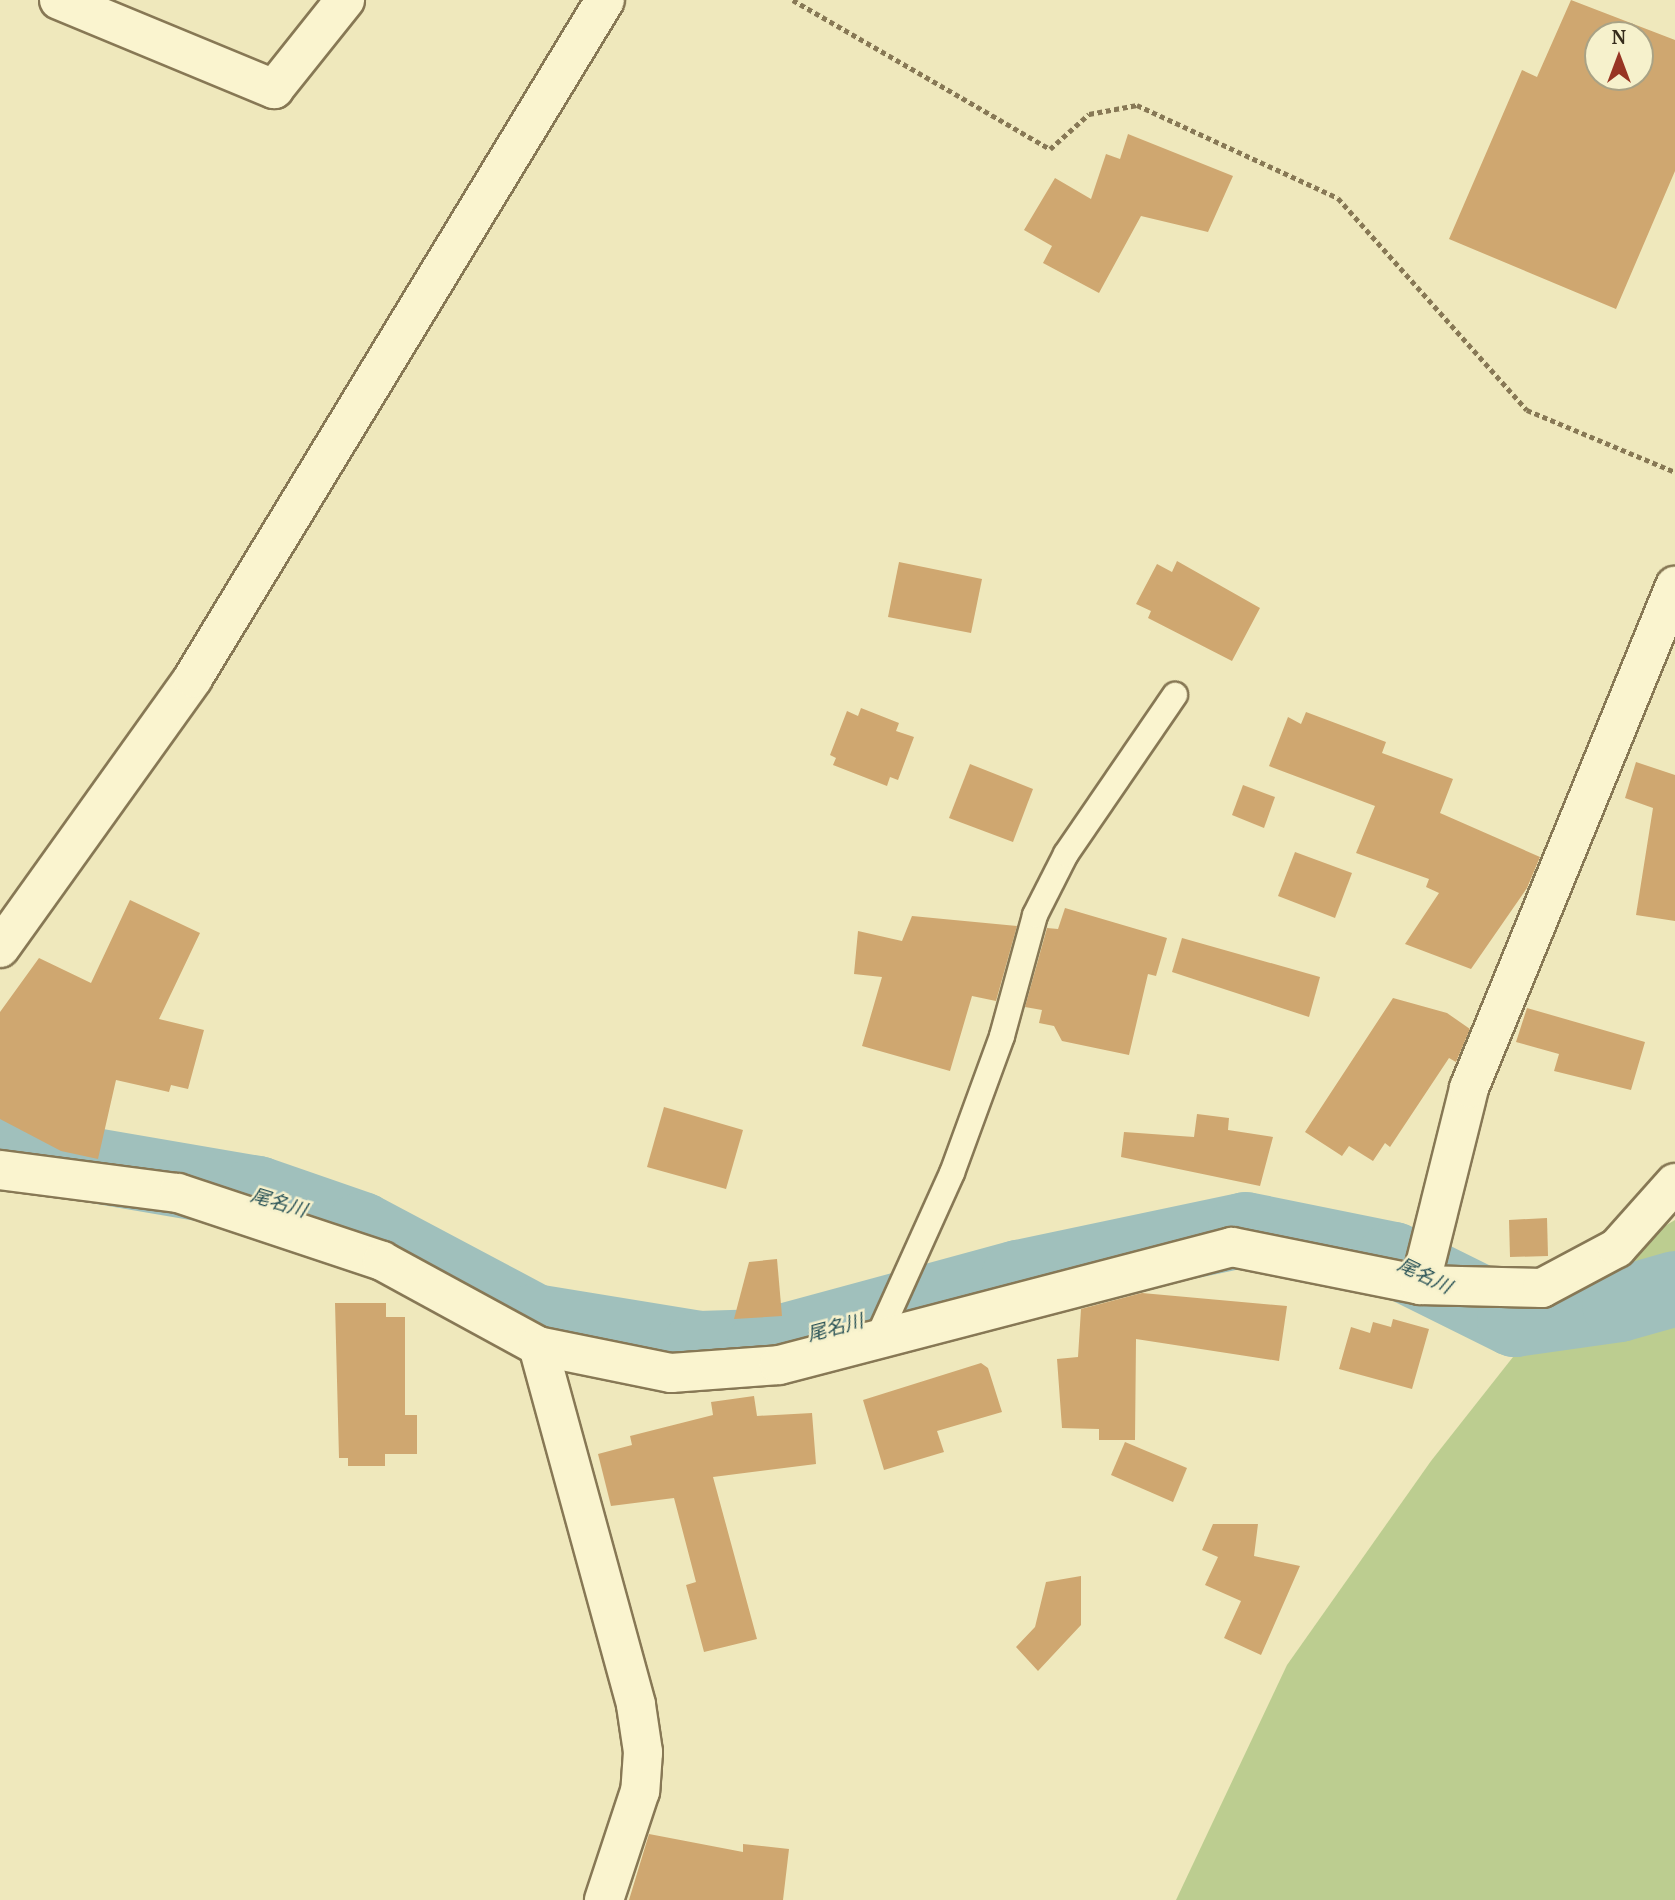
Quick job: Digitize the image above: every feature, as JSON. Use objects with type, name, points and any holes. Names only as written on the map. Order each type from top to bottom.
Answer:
[{"type":"street","points":[[59,0],[274,89],[345,0]]},
{"type":"street","points":[[0,948],[193,678],[605,0]]},
{"type":"street","points":[[1420,1285],[1469,1088],[1675,586]]},
{"type":"street","points":[[0,1170],[178,1193],[382,1261],[538,1346],[671,1373],[779,1365],[1232,1247],[1420,1285],[1542,1287],[1617,1248],[1675,1183]]},
{"type":"street","points":[[538,1346],[636,1705],[643,1752],[640,1791],[604,1900]]},
{"type":"lane","points":[[877,1339],[952,1172],[1002,1036],[1035,915],[1066,854],[1175,695]]},
{"type":"path","points":[[793,0],[1050,149],[1089,114],[1137,105],[1338,198],[1527,410],[1675,472]]},
{"type":"green space","points":[[1675,1220],[1675,1900],[1176,1900],[1287,1665],[1431,1461],[1547,1314],[1629,1247]]},
{"type":"building","points":[[1571,0],[1626,21],[1584,21],[1584,91],[1654,91],[1654,32],[1675,40],[1675,171],[1616,309],[1449,239],[1522,70],[1537,77]]},
{"type":"building","points":[[1128,134],[1233,176],[1208,232],[1141,216],[1099,293],[1043,263],[1052,246],[1024,230],[1055,178],[1091,199],[1106,154],[1120,159]]},
{"type":"building","points":[[1177,561],[1260,608],[1232,661],[1148,618],[1151,611],[1136,604],[1157,564],[1172,572]]},
{"type":"building","points":[[899,562],[982,579],[971,633],[888,617]]},
{"type":"building","points":[[861,708],[899,723],[896,731],[914,737],[898,780],[890,777],[887,786],[833,765],[836,758],[830,755],[847,711],[858,716]]},
{"type":"building","points":[[1306,712],[1386,742],[1382,753],[1453,779],[1440,813],[1540,857],[1527,888],[1471,969],[1405,944],[1439,893],[1426,887],[1429,879],[1356,853],[1375,806],[1269,766],[1288,717],[1301,724]]},
{"type":"building","points":[[1636,762],[1675,775],[1675,921],[1636,915],[1653,808],[1625,798]]},
{"type":"building","points":[[970,764],[1033,789],[1013,842],[949,818]]},
{"type":"building","points":[[1243,785],[1275,797],[1264,828],[1232,815]]},
{"type":"building","points":[[1295,852],[1352,873],[1335,918],[1278,896]]},
{"type":"building","points":[[130,900],[200,933],[159,1019],[204,1030],[188,1089],[171,1085],[169,1092],[116,1080],[98,1159],[61,1151],[0,1119],[0,1012],[39,958],[91,983]]},
{"type":"building","points":[[1065,908],[1167,938],[1156,976],[1148,974],[1129,1055],[1062,1041],[1054,1026],[1039,1023],[1042,1010],[1025,1007],[1047,928],[1058,929]]},
{"type":"building","points":[[912,916],[1017,926],[996,1001],[972,996],[950,1071],[862,1046],[882,977],[854,974],[858,931],[902,941]]},
{"type":"building","points":[[1182,938],[1320,977],[1309,1017],[1172,972]]},
{"type":"building","points":[[1393,998],[1447,1013],[1470,1029],[1456,1062],[1449,1058],[1390,1147],[1385,1143],[1373,1161],[1349,1146],[1342,1156],[1305,1132]]},
{"type":"building","points":[[1527,1008],[1645,1042],[1631,1090],[1554,1071],[1559,1054],[1516,1042]]},
{"type":"building","points":[[664,1107],[743,1130],[726,1189],[647,1167]]},
{"type":"building","points":[[1197,1114],[1229,1118],[1228,1130],[1273,1137],[1260,1186],[1121,1157],[1124,1132],[1194,1137]]},
{"type":"building","points":[[1547,1218],[1548,1256],[1510,1257],[1509,1220]]},
{"type":"building","points":[[777,1259],[782,1316],[734,1319],[749,1262]]},
{"type":"building","points":[[1142,1293],[1287,1306],[1279,1361],[1136,1339],[1135,1440],[1099,1440],[1099,1429],[1062,1428],[1057,1359],[1078,1357],[1081,1309]]},
{"type":"building","points":[[335,1303],[386,1303],[386,1317],[405,1317],[405,1415],[417,1415],[417,1454],[385,1454],[385,1466],[348,1466],[348,1458],[339,1458]]},
{"type":"building","points":[[1393,1319],[1429,1329],[1412,1389],[1339,1369],[1351,1327],[1370,1333],[1373,1322],[1391,1327]]},
{"type":"building","points":[[981,1363],[988,1368],[1002,1412],[937,1431],[944,1452],[884,1470],[863,1400]]},
{"type":"building","points":[[754,1396],[757,1416],[812,1413],[816,1464],[713,1477],[757,1639],[704,1652],[686,1585],[696,1582],[674,1498],[611,1506],[598,1454],[632,1445],[630,1436],[713,1415],[711,1402]]},
{"type":"building","points":[[1125,1442],[1187,1468],[1173,1502],[1111,1475]]},
{"type":"building","points":[[1213,1524],[1258,1524],[1254,1556],[1300,1566],[1261,1655],[1224,1638],[1241,1601],[1205,1585],[1218,1557],[1202,1550]]},
{"type":"building","points":[[1081,1576],[1081,1625],[1038,1671],[1016,1647],[1035,1627],[1046,1582]]},
{"type":"building","points":[[649,1834],[743,1852],[743,1844],[789,1849],[783,1900],[629,1900]]},
{"type":"waterway","name":"尾名川","points":[[0,1149],[257,1193],[361,1229],[534,1321],[698,1348],[764,1346],[1018,1277],[1245,1229],[1393,1259],[1514,1319],[1619,1304],[1675,1288]]}]
